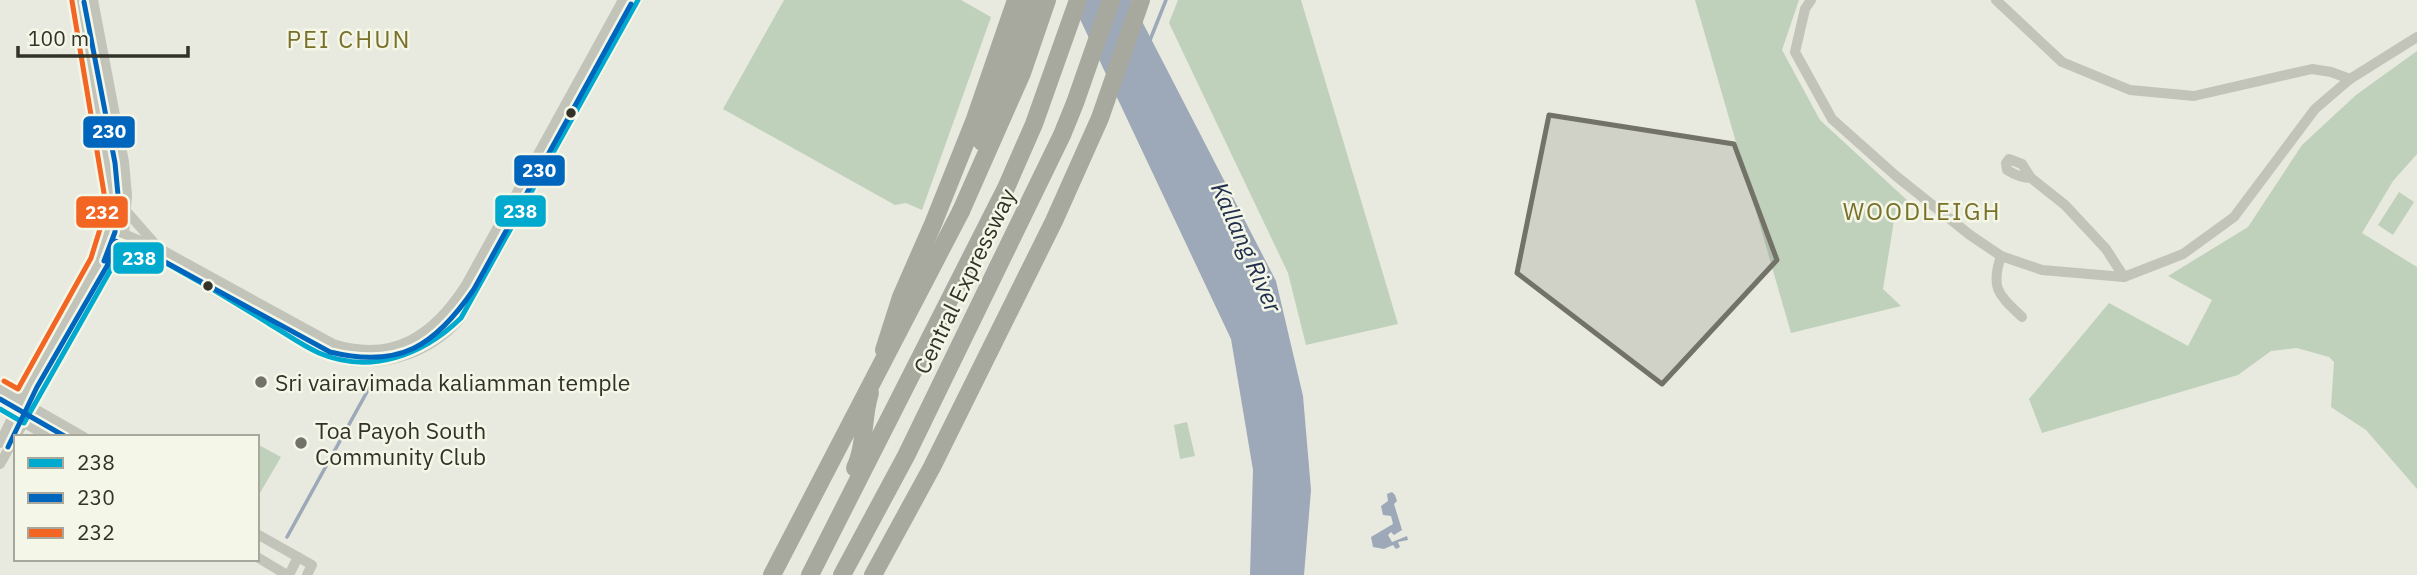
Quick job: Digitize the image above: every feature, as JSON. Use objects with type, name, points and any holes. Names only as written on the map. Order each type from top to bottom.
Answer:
[{"type":"highway","points":[[1007,66],[1016,0]]},
{"type":"highway","points":[[772,575],[969,194],[1007,66],[1031,0]]},
{"type":"highway","points":[[813,571],[817,547],[860,457],[865,410],[901,296],[975,119],[1047,0]]},
{"type":"highway","name":"Central Expressway","points":[[813,571],[1006,188],[1051,79],[1078,0]]},
{"type":"highway","name":"Central Expressway","points":[[842,575],[906,456],[1075,103],[1111,0]]},
{"type":"highway","points":[[873,575],[938,455],[1054,221],[1100,118],[1142,0]]},
{"type":"street","points":[[0,443],[100,262],[109,231],[113,193],[81,0]]},
{"type":"street","points":[[17,435],[110,271],[124,234],[127,212],[124,162],[93,0]]},
{"type":"street","points":[[109,231],[124,234],[160,249],[333,344],[366,351],[393,347],[415,339],[451,309],[461,293],[623,0]]},
{"type":"street","points":[[114,257],[153,259],[166,264],[325,355],[368,362],[388,360],[416,352],[448,333],[461,318],[638,0]]},
{"type":"street","points":[[1811,0],[1805,9],[1795,52],[1832,119],[1907,184],[1970,235],[2001,256],[2042,270],[2124,276],[2183,254],[2234,217],[2315,109],[2350,79],[2417,37]]},
{"type":"street","points":[[1996,0],[2062,62],[2130,90],[2194,96],[2312,69],[2350,79]]},
{"type":"street","points":[[2031,178],[2065,205],[2106,249],[2124,276]]},
{"type":"street","points":[[127,212],[160,249]]},
{"type":"street","points":[[2001,256],[1997,280],[2000,296],[2022,317]]},
{"type":"street","points":[[0,389],[80,435]]},
{"type":"street","points":[[0,409],[46,435]]},
{"type":"street","points":[[0,464],[14,440]]},
{"type":"street","points":[[259,535],[312,565],[307,575]]},
{"type":"street","points":[[259,559],[288,575],[298,557]]},
{"type":"highlighted area","points":[[1549,115],[1734,144],[1777,260],[1662,384],[1517,273]]},
{"type":"green space","points":[[784,0],[961,0],[991,17],[922,210],[906,203],[895,205],[723,109]]},
{"type":"green space","points":[[1178,0],[1301,0],[1398,324],[1306,345],[1288,273],[1169,23]]},
{"type":"green space","points":[[1695,0],[1799,0],[1782,50],[1820,120],[1908,201],[1896,208],[1883,289],[1901,306],[1791,333]]},
{"type":"green space","points":[[2417,51],[2417,154],[2393,181],[2362,233],[2417,267],[2417,489],[2366,430],[2331,407],[2334,362],[2329,357],[2297,348],[2271,351],[2238,375],[2042,433],[2029,399],[2109,303],[2188,346],[2212,300],[2168,276],[2248,227],[2302,145],[2356,95]]},
{"type":"green space","points":[[2399,192],[2414,202],[2393,235],[2378,225]]},
{"type":"green space","points":[[1187,422],[1195,456],[1180,459],[1174,425]]},
{"type":"green space","points":[[259,445],[281,457],[259,495]]},
{"type":"water","name":"Kallang River","points":[[1071,0],[1131,0],[1276,281],[1303,396],[1311,490],[1304,575],[1250,575],[1253,470],[1231,339]]},
{"type":"water","points":[[1392,492],[1397,501],[1394,504],[1402,530],[1388,535],[1392,542],[1407,536],[1408,540],[1398,542],[1400,547],[1396,549],[1393,545],[1384,549],[1373,547],[1371,537],[1393,524],[1391,516],[1383,515],[1381,506],[1388,501],[1387,494]]},
{"type":"waterway","points":[[1150,40],[1166,0]]},
{"type":"waterway","points":[[287,537],[373,381]]},
{"type":"transit line","name":"238","points":[[0,409],[24,423],[110,271],[114,257],[154,259],[166,263],[306,346],[338,359],[358,362],[395,358],[430,342],[461,318],[638,0]]},
{"type":"transit line","name":"232","points":[[4,381],[18,389],[91,258],[100,229],[104,193],[72,1]]},
{"type":"transit line","name":"230","points":[[84,2],[115,163],[118,195],[115,232],[104,261]]},
{"type":"transit line","name":"230","points":[[8,447],[37,387],[107,266],[115,241],[156,257],[330,352],[355,357],[396,355],[430,338],[445,325],[474,289],[631,4]]},
{"type":"transit line","name":"230","points":[[0,399],[63,435]]},
{"type":"place","name":"Sri vairavimada kaliamman temple","points":[[261,382]]},
{"type":"place","name":"Toa Payoh South Community Club","points":[[301,443]]},
{"type":"district","name":"PEI CHUN","points":[[349,39]]},
{"type":"district","name":"WOODLEIGH","points":[[1922,211]]}]
